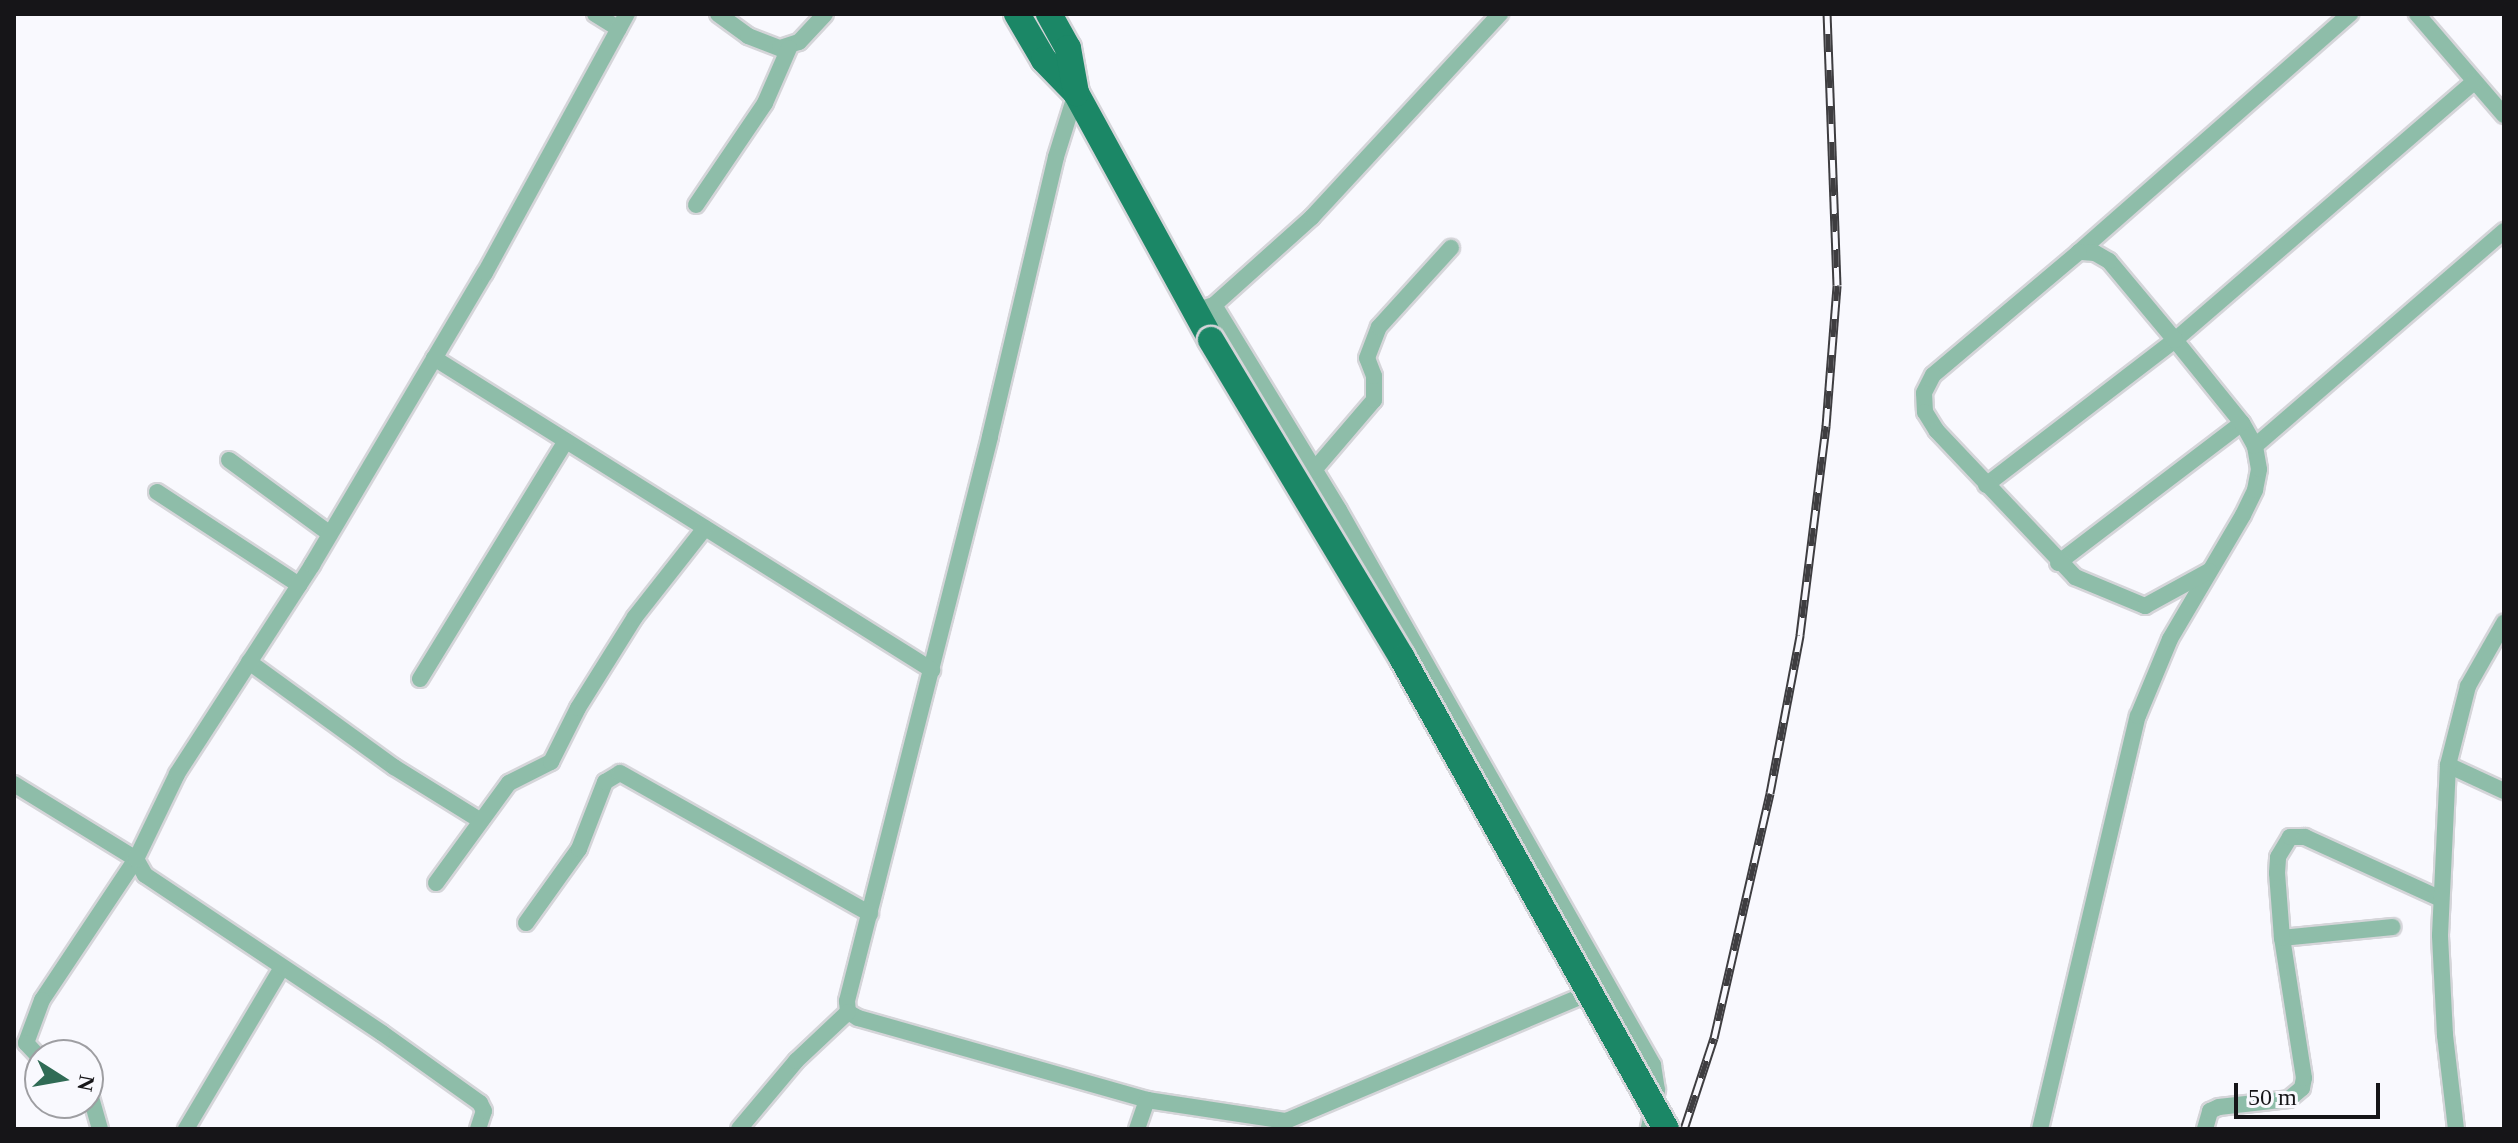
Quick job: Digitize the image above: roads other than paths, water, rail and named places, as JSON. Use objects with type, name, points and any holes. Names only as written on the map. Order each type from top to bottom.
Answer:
[{"type":"main road","points":[[1017,14],[1044,60],[1076,93],[1204,308],[1211,340],[1402,658],[1666,1129]]},
{"type":"main road","points":[[1049,14],[1068,48],[1076,93]]},
{"type":"street","points":[[20,1044],[53,980],[136,859],[177,774],[299,585],[434,358],[623,21],[595,14]]},
{"type":"street","points":[[718,14],[748,36],[771,46],[789,48]]},
{"type":"street","points":[[696,205],[765,103],[789,48],[825,14]]},
{"type":"street","points":[[1500,14],[1312,217],[1204,308],[1314,470],[1653,1065],[1657,1090],[1649,1129]]},
{"type":"street","points":[[2209,571],[2145,606],[2095,588],[2058,563],[1937,431],[1925,412],[1924,393],[1933,375],[2079,252],[2350,14]]},
{"type":"street","points":[[2417,14],[2504,115]]},
{"type":"street","points":[[1986,485],[2175,340],[2474,82]]},
{"type":"street","points":[[848,1012],[847,1001],[932,670],[1056,157],[1076,93]]},
{"type":"street","points":[[2255,446],[2504,231]]},
{"type":"street","points":[[1314,470],[1374,400],[1374,376],[1367,358],[1379,327],[1451,248]]},
{"type":"street","points":[[2040,1129],[2138,716],[2158,662],[2255,490],[2259,469],[2255,446],[2242,423],[2175,340],[2109,261],[2095,253],[2079,252]]},
{"type":"street","points":[[434,358],[932,670]]},
{"type":"street","points":[[2058,563],[2242,423]]},
{"type":"street","points":[[420,679],[566,441]]},
{"type":"street","points":[[229,460],[330,534]]},
{"type":"street","points":[[157,492],[299,585]]},
{"type":"street","points":[[436,883],[509,783],[551,762],[578,708],[635,617],[705,528]]},
{"type":"street","points":[[2456,1129],[2445,1035],[2441,899],[2448,765],[2468,686],[2504,623]]},
{"type":"street","points":[[249,662],[394,767],[481,821]]},
{"type":"street","points":[[2448,765],[2504,791]]},
{"type":"street","points":[[526,923],[579,849],[605,782],[620,773],[870,914]]},
{"type":"street","points":[[14,784],[136,859],[145,875],[480,1103],[484,1111],[478,1129]]},
{"type":"street","points":[[2205,1129],[2210,1111],[2219,1107],[2289,1099],[2302,1088],[2304,1078],[2282,938],[2277,873],[2278,857],[2290,837],[2305,837],[2441,899]]},
{"type":"street","points":[[2282,938],[2392,927]]},
{"type":"street","points":[[186,1129],[282,967]]},
{"type":"street","points":[[848,1012],[858,1018],[1147,1100],[1283,1125],[1609,986]]},
{"type":"street","points":[[739,1129],[796,1061],[848,1012]]},
{"type":"street","points":[[1137,1129],[1147,1100]]},
{"type":"railway","points":[[1684,1129],[1714,1038],[1770,793],[1800,635],[1826,426],[1837,285],[1827,14]]}]
